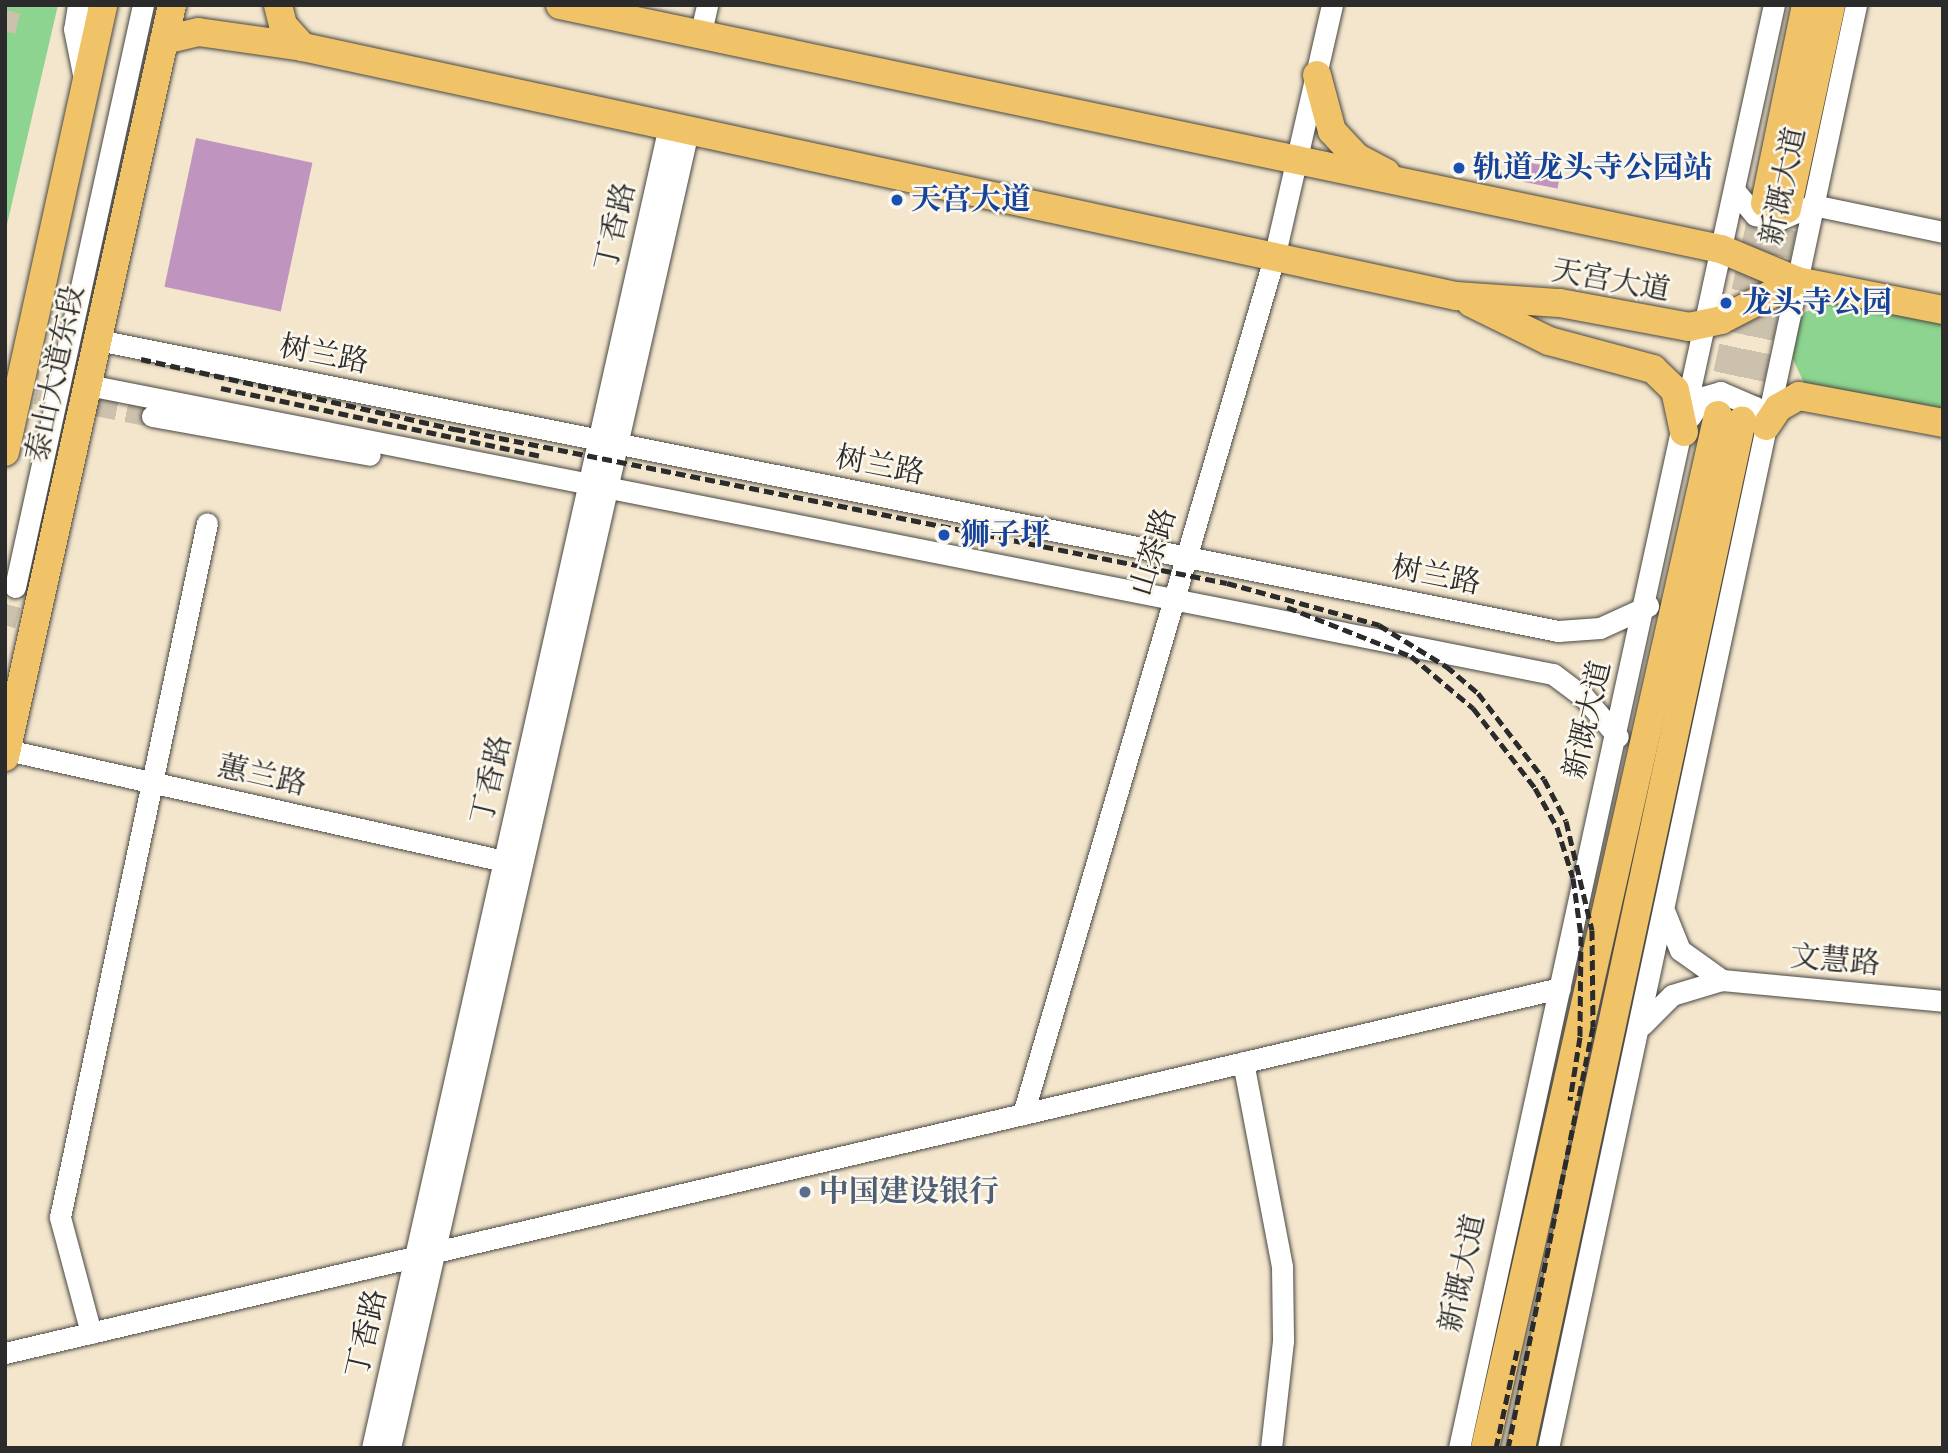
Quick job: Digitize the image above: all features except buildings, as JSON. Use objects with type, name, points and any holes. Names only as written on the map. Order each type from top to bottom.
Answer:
[{"type":"main road","name":"泰山大道东段","points":[[7,446],[103,5]]},
{"type":"main road","name":"泰山大道东段","points":[[6,757],[172,5]]},
{"type":"main road","points":[[278,5],[283,25],[303,47]]},
{"type":"main road","name":"天宫大道","points":[[560,5],[1406,185],[1721,249],[1797,281]]},
{"type":"main road","name":"新溉大道","points":[[1788,206],[1806,5]]},
{"type":"main road","name":"新溉大道","points":[[1788,206],[1831,5]]},
{"type":"main road","name":"天宫大道","points":[[164,40],[198,32],[303,47],[1456,296],[1560,303],[1673,326],[1706,325],[1797,281]]},
{"type":"main road","points":[[1317,75],[1325,120],[1339,141],[1406,185]]},
{"type":"main road","points":[[1797,281],[1943,310]]},
{"type":"main road","points":[[1456,296],[1549,341],[1653,369],[1675,390],[1684,432]]},
{"type":"main road","points":[[1742,420],[1778,408],[1799,396],[1943,423]]},
{"type":"main road","name":"新溉大道","points":[[1485,1448],[1525,1264],[1742,420]]},
{"type":"main road","name":"新溉大道","points":[[1521,1448],[1742,420]]},
{"type":"street","points":[[78,5],[74,29],[85,84]]},
{"type":"street","points":[[15,587],[143,5]]},
{"type":"street","points":[[699,36],[707,5]]},
{"type":"street","name":"山茶路","points":[[1023,1114],[1171,599],[1274,258],[1332,5]]},
{"type":"street","name":"新溉大道","points":[[1459,1448],[1560,988],[1648,606],[1774,5]]},
{"type":"street","name":"新溉大道","points":[[1548,1448],[1665,912],[1742,420],[1797,281],[1788,206],[1856,5]]},
{"type":"street","points":[[100,204],[151,98]]},
{"type":"street","name":"丁香路","points":[[372,1448],[424,1255],[679,128]]},
{"type":"street","points":[[1734,190],[1755,215],[1778,220],[1788,206],[1943,232]]},
{"type":"street","name":"树兰路","points":[[98,340],[1558,631],[1600,628],[1648,606]]},
{"type":"street","points":[[88,386],[463,462],[598,486],[1553,674],[1584,697],[1618,737]]},
{"type":"street","points":[[1684,432],[1703,397],[1720,392],[1755,407],[1742,420]]},
{"type":"street","points":[[5,412],[7,446]]},
{"type":"street","points":[[152,416],[344,453],[463,462]]},
{"type":"street","name":"丁香路","points":[[390,1448],[424,1255],[504,861],[598,486]]},
{"type":"street","points":[[91,1333],[60,1217],[207,523]]},
{"type":"street","name":"蕙兰路","points":[[6,757],[153,782],[504,861]]},
{"type":"street","points":[[1665,912],[1680,950],[1722,980]]},
{"type":"street","points":[[1640,1028],[1672,995],[1722,980]]},
{"type":"street","name":"文慧路","points":[[1722,980],[1943,1002]]},
{"type":"street","points":[[5,1353],[1560,988]]},
{"type":"street","points":[[1243,1062],[1282,1266],[1283,1341],[1271,1448]]},
{"type":"green space","points":[[5,5],[58,5],[5,233]]},
{"type":"green space","points":[[1834,301],[1943,323],[1943,415],[1804,383],[1791,355],[1796,325],[1805,312]]},
{"type":"tunnel","points":[[5,31],[11,5]]},
{"type":"tunnel","points":[[1718,415],[1765,203]]},
{"type":"tunnel","points":[[1742,420],[1787,209]]},
{"type":"tunnel","points":[[5,387],[152,416]]},
{"type":"tunnel","points":[[5,625],[15,587]]},
{"type":"railway","points":[[141,359],[455,429],[1227,583],[1379,625],[1446,666],[1478,693],[1544,779],[1566,821],[1592,930],[1593,1027],[1508,1448]]},
{"type":"railway","points":[[221,388],[540,456]]},
{"type":"railway","points":[[1287,607],[1411,656],[1473,708],[1535,788],[1557,827],[1573,878],[1581,936],[1580,1037],[1570,1100]]},
{"type":"railway","points":[[1496,1448],[1518,1346]]},
{"type":"place","name":"轨道龙头寺公园站","points":[[1459,168]]},
{"type":"place","name":"天宫大道","points":[[897,200]]},
{"type":"place","name":"龙头寺公园","points":[[1726,303]]},
{"type":"place","name":"狮子坪","points":[[944,535]]},
{"type":"place","name":"中国建设银行","points":[[805,1192]]}]
